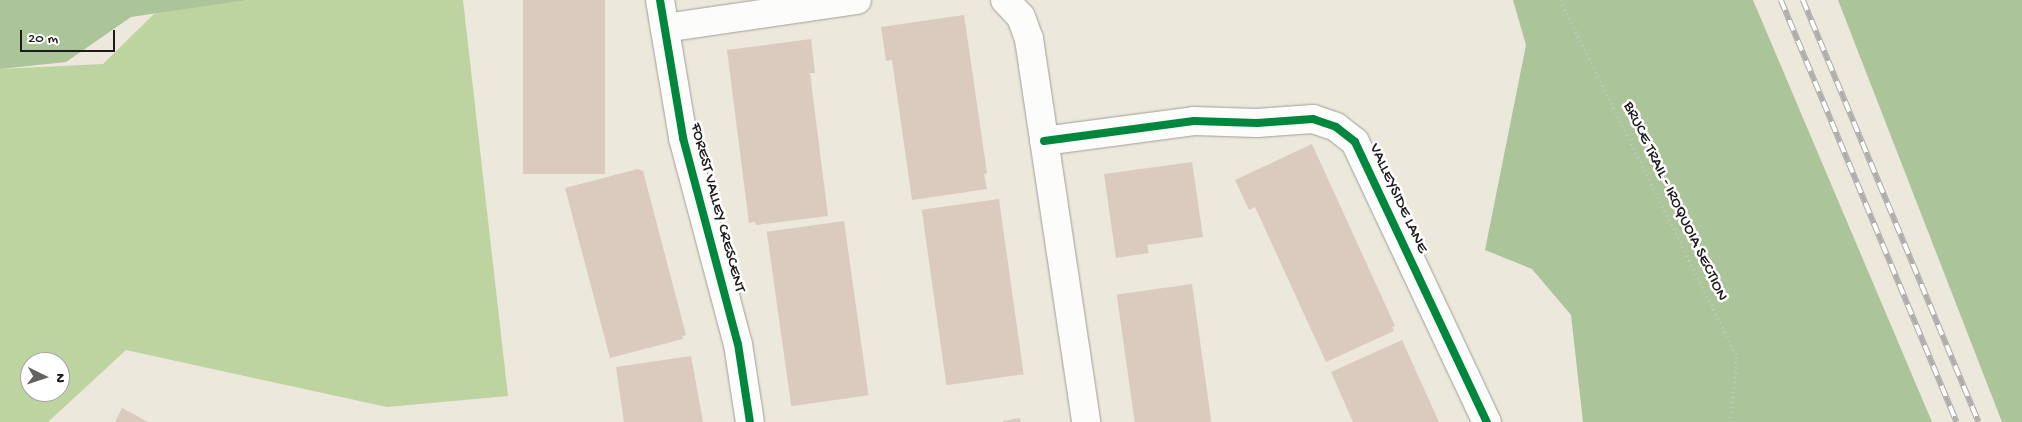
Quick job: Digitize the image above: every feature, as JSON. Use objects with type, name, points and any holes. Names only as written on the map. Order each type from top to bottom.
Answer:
[{"type":"street","name":"FOREST VALLEY CRESCENT","points":[[660,0],[683,138],[738,344],[750,422]]},
{"type":"street","points":[[665,28],[857,0]]},
{"type":"street","points":[[1006,0],[1021,17],[1029,39],[1086,422]]},
{"type":"street","name":"VALLEYSIDE LANE","points":[[1044,141],[1194,121],[1256,124],[1313,119],[1336,127],[1355,142],[1487,422]]},
{"type":"green space","points":[[0,0],[246,0],[131,17],[66,62],[0,69]]},
{"type":"green space","points":[[219,0],[463,0],[508,396],[387,407],[126,350],[70,402],[70,352],[20,352],[20,402],[70,402],[48,422],[0,422],[0,69],[103,64],[154,14]]},
{"type":"green space","points":[[1513,0],[1753,0],[1932,422],[1583,422],[1571,315],[1532,269],[1485,250],[1526,45]]},
{"type":"green space","points":[[1838,0],[2022,0],[2022,422],[2002,422]]},
{"type":"building","points":[[523,0],[605,0],[605,174],[523,174]]},
{"type":"building","points":[[964,15],[987,173],[984,174],[987,189],[912,200],[892,60],[886,61],[881,27]]},
{"type":"building","points":[[811,39],[815,73],[810,73],[828,216],[756,225],[755,222],[749,223],[727,50]]},
{"type":"building","points":[[1312,144],[1395,326],[1392,327],[1394,331],[1326,362],[1255,207],[1249,210],[1235,180]]},
{"type":"building","points":[[1192,162],[1203,237],[1147,245],[1149,253],[1116,258],[1104,174]]},
{"type":"building","points":[[638,169],[643,171],[686,335],[682,336],[683,339],[610,358],[565,188]]},
{"type":"building","points":[[999,199],[1024,374],[946,385],[922,210]]},
{"type":"building","points":[[844,221],[868,395],[791,406],[767,232]]},
{"type":"building","points":[[1192,284],[1211,422],[1135,422],[1117,295]]},
{"type":"building","points":[[1402,340],[1439,422],[1353,422],[1331,372]]},
{"type":"building","points":[[691,356],[703,422],[624,422],[616,367]]},
{"type":"building","points":[[122,408],[148,422],[115,422]]},
{"type":"building","points":[[1020,418],[1021,422],[1003,422],[1003,421]]},
{"type":"railway","points":[[1781,0],[1957,422]]},
{"type":"railway","points":[[1803,0],[1979,422]]},
{"type":"cycle path","points":[[660,0],[683,138],[738,344],[750,422]]},
{"type":"cycle path","points":[[1044,141],[1194,121],[1257,123],[1313,119],[1336,127],[1355,142],[1487,422]]}]
